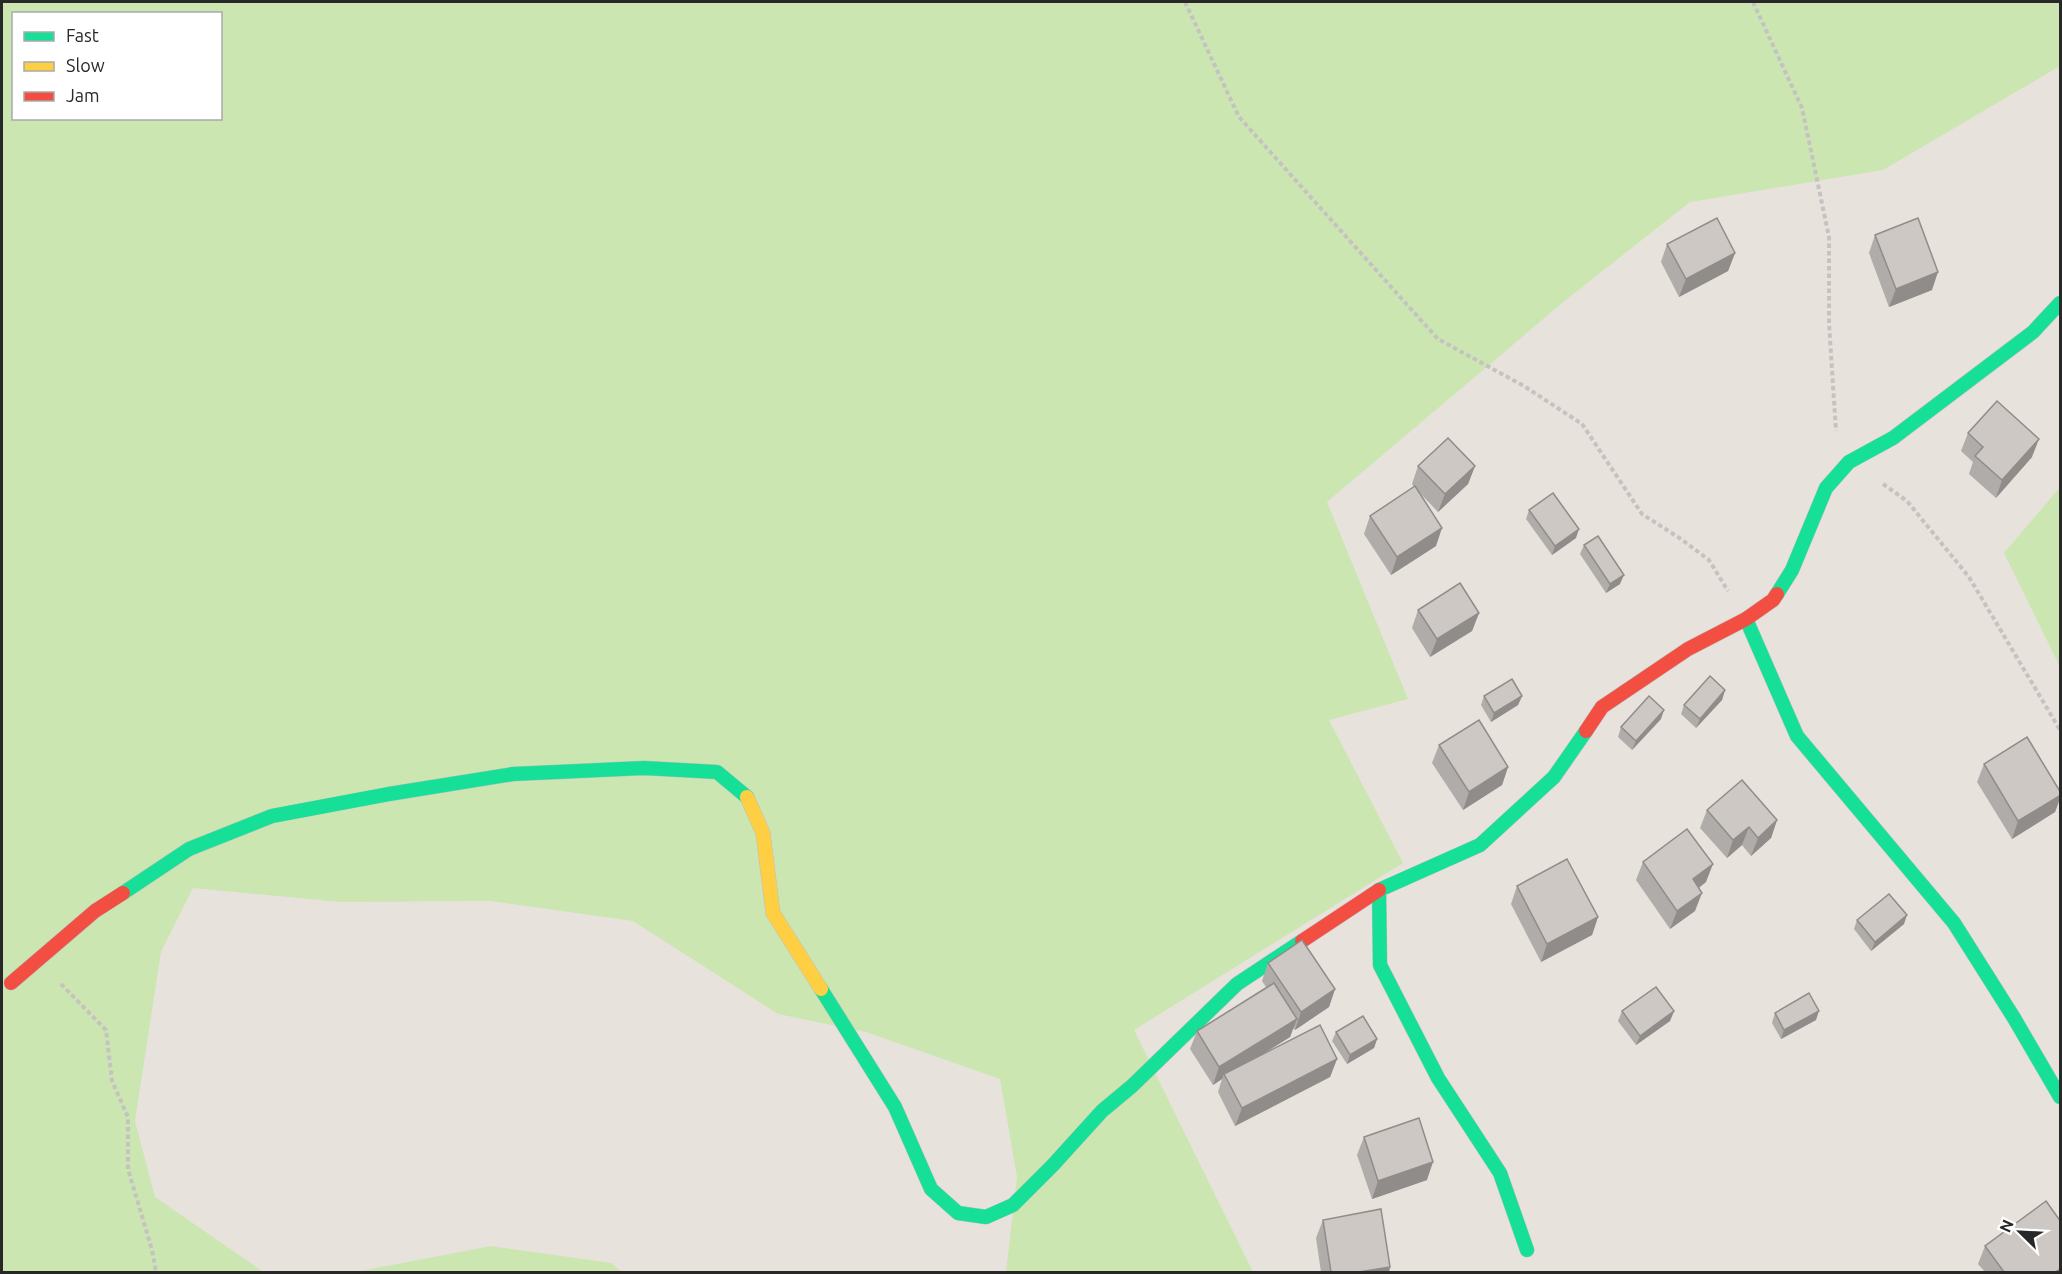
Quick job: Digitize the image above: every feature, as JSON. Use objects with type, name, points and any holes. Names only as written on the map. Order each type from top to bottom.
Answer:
[{"type":"street","points":[[11,983],[95,911],[189,849],[272,816],[513,774],[644,768],[717,772],[748,799],[763,833],[773,913],[895,1107],[932,1189],[958,1213],[986,1217],[1013,1205],[1102,1111],[1132,1086],[1237,984],[1380,890],[1480,845],[1554,777],[1602,707],[1688,649],[1746,619],[1773,600],[1792,570],[1826,488],[1849,462],[1893,438],[2033,332],[2061,303]]},
{"type":"street","points":[[1746,619],[1797,736],[1954,923],[2061,1097]]},
{"type":"street","points":[[1380,890],[1380,964],[1438,1078],[1500,1173],[1527,1250]]},
{"type":"path","points":[[1185,2],[1239,117],[1438,339],[1524,386],[1582,424],[1642,514],[1709,560],[1746,619]]},
{"type":"path","points":[[1753,2],[1802,108],[1829,237],[1829,323],[1835,427],[1849,462],[1907,501],[1969,577],[2061,730]]},
{"type":"path","points":[[39,960],[106,1030],[112,1081],[128,1117],[128,1169],[152,1250],[156,1272]]},
{"type":"green space","points":[[2,2],[2060,2],[2060,66],[1883,170],[1690,202],[1567,299],[1327,502],[1408,699],[1329,720],[1403,863],[1134,1030],[1253,1272],[1006,1272],[1017,1177],[1000,1079],[866,1032],[778,1014],[633,921],[490,901],[340,902],[193,888],[161,952],[135,1121],[155,1197],[262,1271],[295,1272],[2,1272]]},
{"type":"green space","points":[[2060,487],[2060,667],[2004,553]]},
{"type":"green space","points":[[491,1246],[612,1263],[621,1272],[355,1272]]},
{"type":"building","points":[[1717,218],[1735,253],[1686,279],[1667,244]]},
{"type":"building","points":[[1918,218],[1938,272],[1896,289],[1875,235]]},
{"type":"building","points":[[1997,401],[2039,439],[2002,480],[1975,456],[1983,447],[1968,433]]},
{"type":"building","points":[[1448,438],[1475,466],[1445,494],[1418,466]]},
{"type":"building","points":[[1415,486],[1442,528],[1397,557],[1370,516]]},
{"type":"building","points":[[1553,493],[1579,529],[1555,546],[1529,510]]},
{"type":"building","points":[[1598,536],[1624,575],[1610,584],[1584,545]]},
{"type":"building","points":[[1460,583],[1479,613],[1437,639],[1418,610]]},
{"type":"building","points":[[1710,676],[1725,690],[1700,719],[1684,705]]},
{"type":"building","points":[[1512,679],[1522,696],[1494,713],[1484,696]]},
{"type":"building","points":[[1649,696],[1664,710],[1636,741],[1621,727]]},
{"type":"building","points":[[1479,720],[1508,767],[1469,792],[1439,745]]},
{"type":"building","points":[[2027,737],[2061,795],[2018,821],[1984,764]]},
{"type":"building","points":[[1742,780],[1777,820],[1758,838],[1749,827],[1733,840],[1707,810]]},
{"type":"building","points":[[1687,829],[1713,864],[1693,879],[1702,893],[1677,911],[1643,862]]},
{"type":"building","points":[[1567,859],[1598,917],[1547,944],[1517,886]]},
{"type":"building","points":[[1889,894],[1907,915],[1875,942],[1857,920]]},
{"type":"building","points":[[1302,940],[1335,989],[1301,1012],[1268,963]]},
{"type":"building","points":[[1274,983],[1297,1019],[1219,1067],[1197,1031]]},
{"type":"building","points":[[1656,987],[1674,1011],[1640,1036],[1622,1011]]},
{"type":"building","points":[[1809,993],[1819,1011],[1784,1030],[1775,1013]]},
{"type":"building","points":[[1363,1016],[1377,1039],[1350,1055],[1336,1032]]},
{"type":"building","points":[[1320,1025],[1337,1059],[1242,1108],[1224,1074]]},
{"type":"building","points":[[1419,1118],[1433,1162],[1378,1181],[1364,1137]]},
{"type":"building","points":[[2046,1201],[2061,1222],[2061,1269],[2055,1272],[2004,1272],[1985,1246]]},
{"type":"building","points":[[1381,1209],[1390,1267],[1359,1272],[1331,1272],[1323,1220]]},
{"type":"traffic: fast","points":[[1777,594],[1792,570],[1826,488],[1849,462],[1893,438],[2033,332],[2060,303]]},
{"type":"traffic: fast","points":[[1746,619],[1797,736],[1954,923],[2014,1018],[2060,1097]]},
{"type":"traffic: fast","points":[[1527,1250],[1500,1173],[1438,1078],[1380,965],[1379,890],[1480,845],[1554,777],[1586,731]]},
{"type":"traffic: fast","points":[[123,893],[189,849],[272,816],[513,774],[644,768],[717,772],[747,797]]},
{"type":"traffic: fast","points":[[821,989],[895,1107],[931,1189],[958,1213],[986,1217],[1013,1205],[1102,1111],[1132,1086],[1237,984],[1302,941]]},
{"type":"traffic: slow","points":[[747,797],[763,833],[773,913],[821,989]]},
{"type":"traffic: jam","points":[[1586,731],[1602,707],[1688,649],[1746,619],[1773,600],[1777,594]]},
{"type":"traffic: jam","points":[[1302,941],[1379,890]]},
{"type":"traffic: jam","points":[[11,983],[95,911],[123,893]]}]
